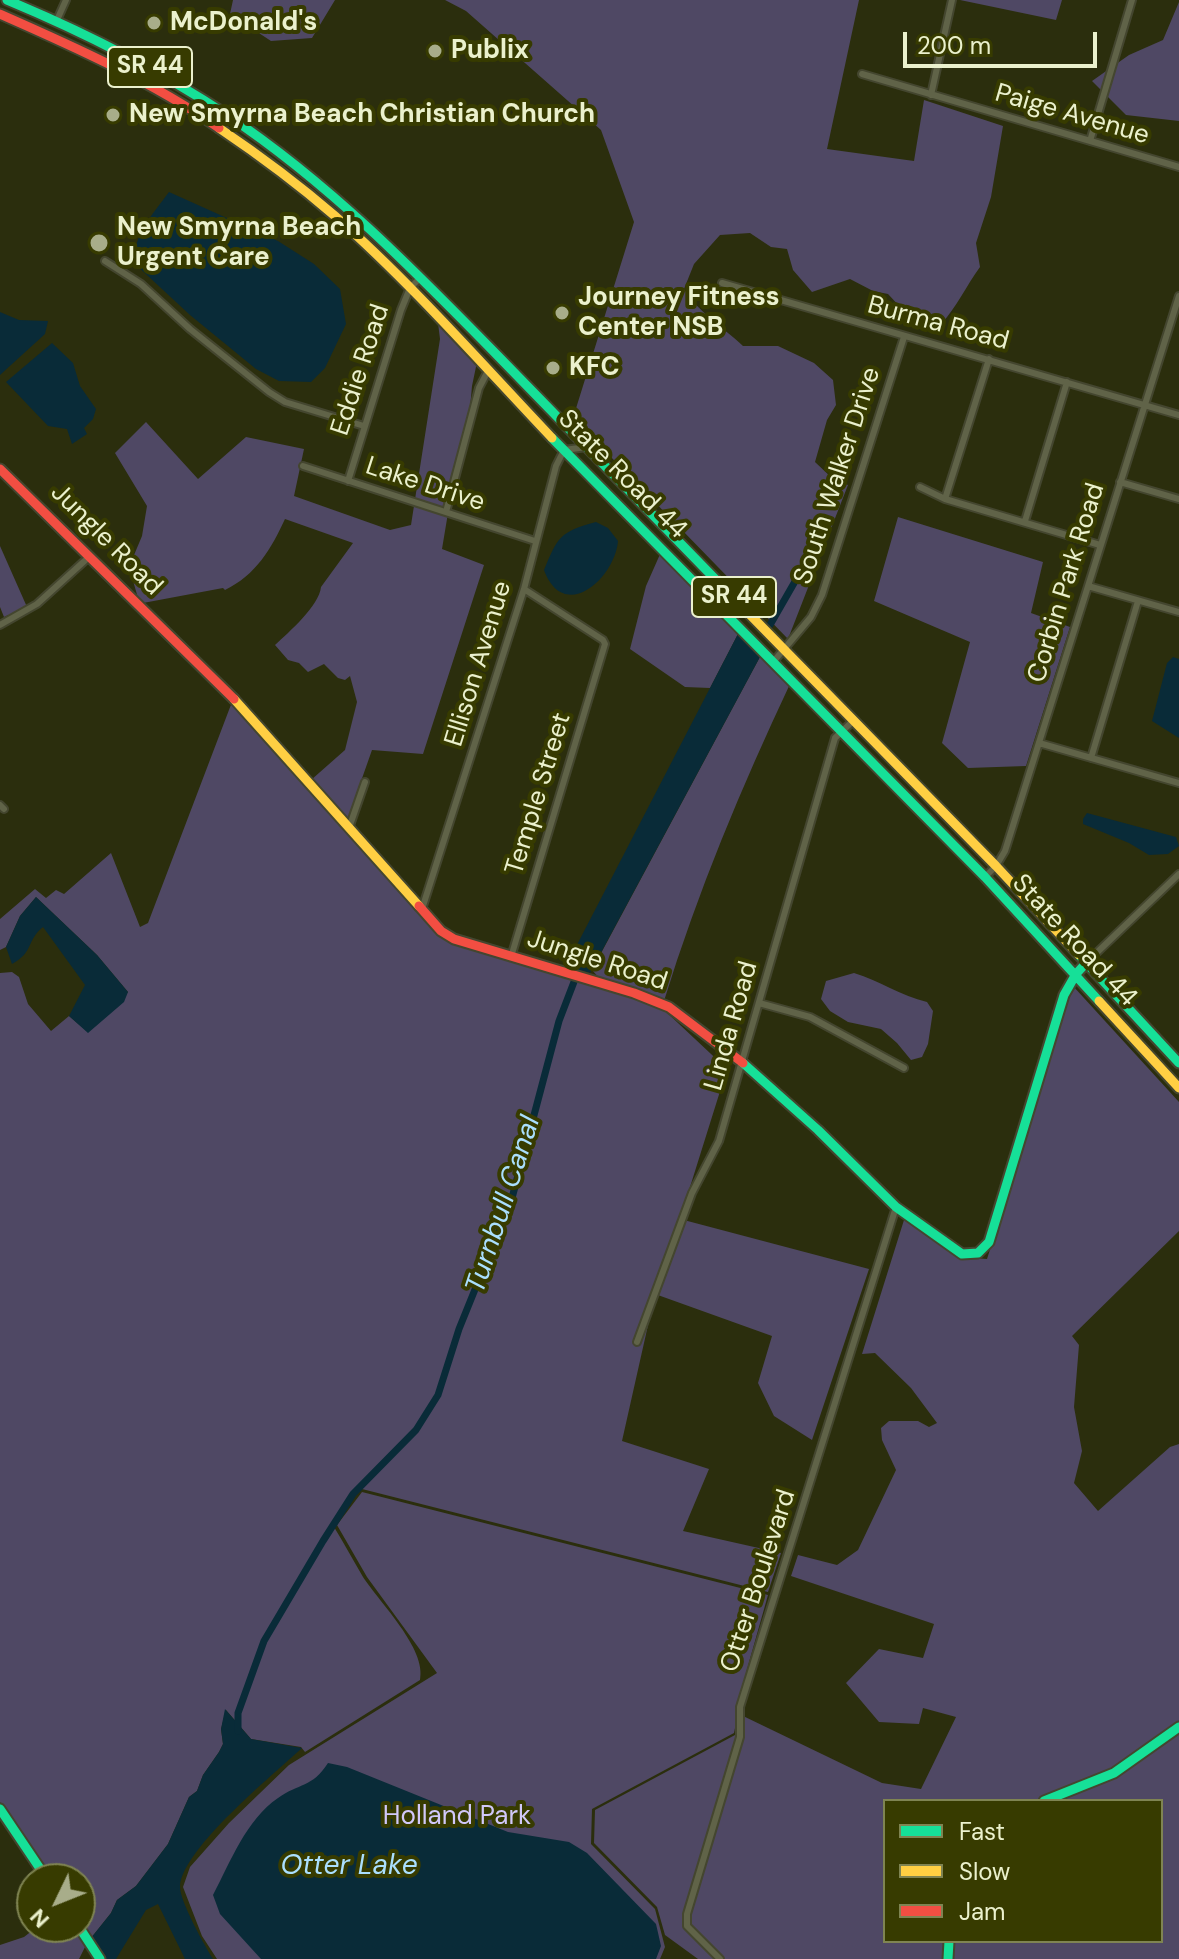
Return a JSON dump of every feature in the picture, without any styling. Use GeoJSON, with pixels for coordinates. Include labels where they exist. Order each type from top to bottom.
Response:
{"type":"FeatureCollection","features":[{"type":"Feature","properties":{"kind":"main road","name":"State Road 44"},"geometry":{"type":"LineString","coordinates":[[7,0],[57,20],[155,70],[239,122],[354,212],[996,866],[1179,1063]]}},
{"type":"Feature","properties":{"kind":"main road","name":"State Road 44"},"geometry":{"type":"LineString","coordinates":[[0,14],[62,40],[152,87],[273,165],[335,216],[410,288],[564,450],[985,877],[1179,1088]]}},
{"type":"Feature","properties":{"kind":"main road"},"geometry":{"type":"LineString","coordinates":[[62,40],[84,45],[146,76],[155,70]]}},
{"type":"Feature","properties":{"kind":"main road"},"geometry":{"type":"LineString","coordinates":[[152,87],[162,81],[218,115],[239,122]]}},
{"type":"Feature","properties":{"kind":"main road","name":"Jungle Road"},"geometry":{"type":"LineString","coordinates":[[0,469],[243,708],[441,931],[454,939],[634,993],[669,1007],[741,1062],[818,1130],[896,1207],[962,1254],[977,1254],[985,1248],[1064,995],[1087,962]]}},
{"type":"Feature","properties":{"kind":"main road"},"geometry":{"type":"LineString","coordinates":[[636,520],[647,508]]}},
{"type":"Feature","properties":{"kind":"main road"},"geometry":{"type":"LineString","coordinates":[[1049,1799],[1114,1773],[1179,1727]]}},
{"type":"Feature","properties":{"kind":"main road"},"geometry":{"type":"LineString","coordinates":[[0,1809],[36,1863]]}},
{"type":"Feature","properties":{"kind":"street"},"geometry":{"type":"LineString","coordinates":[[57,20],[66,0]]}},
{"type":"Feature","properties":{"kind":"street"},"geometry":{"type":"LineString","coordinates":[[931,95],[952,0]]}},
{"type":"Feature","properties":{"kind":"street"},"geometry":{"type":"LineString","coordinates":[[1090,141],[1132,0]]}},
{"type":"Feature","properties":{"kind":"street","name":"Paige Avenue"},"geometry":{"type":"LineString","coordinates":[[862,74],[1179,167]]}},
{"type":"Feature","properties":{"kind":"street"},"geometry":{"type":"LineString","coordinates":[[273,165],[282,153]]}},
{"type":"Feature","properties":{"kind":"street"},"geometry":{"type":"LineString","coordinates":[[105,261],[141,284],[190,329],[269,392],[285,402],[364,426]]}},
{"type":"Feature","properties":{"kind":"street","name":"Eddie Road"},"geometry":{"type":"LineString","coordinates":[[348,481],[410,288],[421,277]]}},
{"type":"Feature","properties":{"kind":"street","name":"Burma Road"},"geometry":{"type":"LineString","coordinates":[[722,283],[1179,415]]}},
{"type":"Feature","properties":{"kind":"street","name":"Corbin Park Road"},"geometry":{"type":"LineString","coordinates":[[985,877],[1005,851],[1179,296]]}},
{"type":"Feature","properties":{"kind":"street","name":"South Walker Drive"},"geometry":{"type":"LineString","coordinates":[[774,661],[811,617],[822,595],[904,337]]}},
{"type":"Feature","properties":{"kind":"street"},"geometry":{"type":"LineString","coordinates":[[945,499],[989,359]]}},
{"type":"Feature","properties":{"kind":"street"},"geometry":{"type":"LineString","coordinates":[[446,512],[479,388],[489,369]]}},
{"type":"Feature","properties":{"kind":"street"},"geometry":{"type":"LineString","coordinates":[[1025,521],[1067,382]]}},
{"type":"Feature","properties":{"kind":"street"},"geometry":{"type":"LineString","coordinates":[[564,450],[587,447]]}},
{"type":"Feature","properties":{"kind":"street","name":"Ellison Avenue"},"geometry":{"type":"LineString","coordinates":[[421,912],[524,589],[556,466],[564,450]]}},
{"type":"Feature","properties":{"kind":"street","name":"Lake Drive"},"geometry":{"type":"LineString","coordinates":[[303,466],[535,541]]}},
{"type":"Feature","properties":{"kind":"street"},"geometry":{"type":"LineString","coordinates":[[1120,482],[1179,499]]}},
{"type":"Feature","properties":{"kind":"street"},"geometry":{"type":"LineString","coordinates":[[920,487],[945,499],[1100,545]]}},
{"type":"Feature","properties":{"kind":"street"},"geometry":{"type":"LineString","coordinates":[[0,625],[37,604],[90,556]]}},
{"type":"Feature","properties":{"kind":"street"},"geometry":{"type":"LineString","coordinates":[[1088,586],[1179,612]]}},
{"type":"Feature","properties":{"kind":"street","name":"Temple Street"},"geometry":{"type":"LineString","coordinates":[[511,957],[604,642],[524,589]]}},
{"type":"Feature","properties":{"kind":"street"},"geometry":{"type":"LineString","coordinates":[[1091,758],[1138,601]]}},
{"type":"Feature","properties":{"kind":"street"},"geometry":{"type":"LineString","coordinates":[[841,729],[854,720]]}},
{"type":"Feature","properties":{"kind":"street","name":"Linda Road"},"geometry":{"type":"LineString","coordinates":[[637,1342],[692,1193],[719,1141],[831,748],[841,729]]}},
{"type":"Feature","properties":{"kind":"street"},"geometry":{"type":"LineString","coordinates":[[1039,743],[1179,783]]}},
{"type":"Feature","properties":{"kind":"street"},"geometry":{"type":"LineString","coordinates":[[349,828],[365,782]]}},
{"type":"Feature","properties":{"kind":"street"},"geometry":{"type":"LineString","coordinates":[[1087,962],[1179,874]]}},
{"type":"Feature","properties":{"kind":"street"},"geometry":{"type":"LineString","coordinates":[[759,1003],[810,1017],[904,1068]]}},
{"type":"Feature","properties":{"kind":"street","name":"Otter Boulevard"},"geometry":{"type":"LineString","coordinates":[[720,1959],[687,1926],[687,1914],[740,1737],[740,1707],[896,1207]]}},
{"type":"Feature","properties":{"kind":"green space"},"geometry":{"type":"Polygon","coordinates":[[[233,0],[335,0],[312,38],[271,41],[230,14],[233,0]]]}},
{"type":"Feature","properties":{"kind":"green space"},"geometry":{"type":"Polygon","coordinates":[[[445,0],[859,0],[827,149],[914,161],[924,100],[1003,126],[991,197],[976,243],[980,267],[941,324],[928,324],[902,309],[888,294],[873,291],[850,279],[812,292],[793,270],[787,249],[771,247],[750,233],[720,235],[694,264],[684,289],[704,313],[743,346],[778,346],[814,363],[833,380],[836,405],[827,420],[815,462],[833,479],[848,485],[788,639],[573,418],[634,222],[601,130],[466,11],[445,0]]]}},
{"type":"Feature","properties":{"kind":"green space"},"geometry":{"type":"Polygon","coordinates":[[[960,0],[1062,0],[1056,20],[960,0]]]}},
{"type":"Feature","properties":{"kind":"green space"},"geometry":{"type":"Polygon","coordinates":[[[1179,2],[1179,121],[1126,115],[1092,81],[1129,55],[1163,40],[1179,2]]]}},
{"type":"Feature","properties":{"kind":"green space"},"geometry":{"type":"Polygon","coordinates":[[[438,323],[477,362],[466,453],[451,495],[442,549],[484,565],[423,754],[372,750],[347,821],[311,780],[345,750],[357,702],[350,676],[345,680],[338,678],[324,664],[308,672],[299,663],[288,660],[275,645],[309,610],[321,587],[353,543],[285,519],[261,560],[236,584],[225,590],[143,603],[138,598],[129,567],[142,536],[147,506],[115,453],[146,422],[198,479],[246,437],[304,449],[294,496],[390,530],[411,525],[440,339],[438,323]]]}},
{"type":"Feature","properties":{"kind":"green space"},"geometry":{"type":"Polygon","coordinates":[[[898,517],[1043,562],[1031,613],[1070,627],[1026,766],[968,768],[942,743],[970,642],[874,601],[898,517]]]}},
{"type":"Feature","properties":{"kind":"green space"},"geometry":{"type":"Polygon","coordinates":[[[0,546],[27,607],[4,617],[0,607],[0,546]]]}},
{"type":"Feature","properties":{"kind":"green space"},"geometry":{"type":"Polygon","coordinates":[[[661,552],[739,632],[710,688],[685,687],[630,649],[646,586],[661,552]]]}},
{"type":"Feature","properties":{"kind":"green space"},"geometry":{"type":"Polygon","coordinates":[[[761,655],[790,684],[721,840],[664,1001],[600,979],[592,970],[761,655]]]}},
{"type":"Feature","properties":{"kind":"green space"},"geometry":{"type":"Polygon","coordinates":[[[232,702],[438,934],[452,943],[633,996],[662,1008],[727,1069],[680,1219],[869,1269],[812,1440],[774,1416],[758,1383],[772,1336],[655,1294],[622,1441],[709,1469],[683,1531],[781,1553],[768,1592],[362,1489],[348,1503],[334,1527],[363,1577],[410,1641],[420,1668],[420,1680],[305,1752],[301,1747],[251,1739],[226,1710],[221,1729],[223,1744],[203,1775],[197,1791],[189,1797],[168,1844],[136,1886],[117,1900],[96,1932],[96,1863],[40,1863],[0,1802],[0,973],[12,972],[19,977],[28,1004],[51,1031],[69,1016],[88,1032],[128,992],[97,955],[36,897],[20,916],[6,947],[0,950],[0,919],[35,889],[46,898],[56,890],[64,894],[111,853],[140,927],[148,923],[232,702]]]}},
{"type":"Feature","properties":{"kind":"green space"},"geometry":{"type":"Polygon","coordinates":[[[854,973],[927,1002],[933,1011],[928,1044],[922,1057],[911,1060],[881,1029],[848,1022],[830,1011],[821,999],[826,981],[854,973]]]}},
{"type":"Feature","properties":{"kind":"green space"},"geometry":{"type":"Polygon","coordinates":[[[1073,986],[1179,1102],[1179,1231],[1072,1336],[1079,1345],[1074,1407],[1082,1451],[1074,1483],[1098,1511],[1170,1447],[1179,1444],[1179,1723],[1113,1770],[1042,1799],[883,1799],[883,1943],[945,1943],[945,1959],[698,1959],[665,1935],[657,1907],[594,1843],[595,1810],[735,1735],[741,1715],[882,1783],[921,1789],[956,1717],[923,1708],[919,1724],[879,1722],[846,1683],[879,1649],[923,1658],[934,1624],[791,1576],[798,1555],[837,1565],[858,1550],[896,1470],[882,1440],[881,1428],[889,1421],[918,1421],[929,1427],[937,1423],[911,1388],[875,1353],[862,1354],[904,1220],[907,1219],[960,1257],[987,1259],[1073,986]]]}},
{"type":"Feature","properties":{"kind":"green space","name":"Holland Park"},"geometry":{"type":"Polygon","coordinates":[[[362,1492],[768,1595],[746,1673],[734,1733],[592,1809],[591,1844],[655,1909],[665,1947],[660,1959],[217,1959],[202,1936],[183,1887],[190,1867],[229,1823],[289,1765],[437,1673],[367,1577],[337,1525],[362,1492]]]}},
{"type":"Feature","properties":{"kind":"green space"},"geometry":{"type":"Polygon","coordinates":[[[1179,1731],[1179,1959],[952,1959],[952,1943],[1163,1943],[1163,1799],[1057,1799],[1116,1776],[1179,1731]]]}},
{"type":"Feature","properties":{"kind":"green space"},"geometry":{"type":"Polygon","coordinates":[[[16,1940],[16,1943],[86,1945],[79,1959],[0,1959],[0,1945],[16,1940]]]}},
{"type":"Feature","properties":{"kind":"water"},"geometry":{"type":"Polygon","coordinates":[[[169,192],[278,241],[314,264],[340,289],[346,324],[325,368],[311,382],[279,381],[256,369],[190,315],[134,263],[140,234],[169,192]]]}},
{"type":"Feature","properties":{"kind":"water"},"geometry":{"type":"Polygon","coordinates":[[[0,312],[19,320],[48,321],[45,334],[0,375],[0,312]]]}},
{"type":"Feature","properties":{"kind":"water"},"geometry":{"type":"Polygon","coordinates":[[[52,343],[73,363],[80,386],[96,409],[93,419],[84,428],[87,434],[72,444],[67,429],[48,426],[6,382],[52,343]]]}},
{"type":"Feature","properties":{"kind":"water"},"geometry":{"type":"Polygon","coordinates":[[[596,522],[608,528],[618,541],[615,555],[599,581],[587,590],[575,594],[564,593],[553,586],[544,570],[561,537],[596,522]]]}},
{"type":"Feature","properties":{"kind":"water"},"geometry":{"type":"Polygon","coordinates":[[[739,632],[761,655],[590,973],[566,966],[739,632]]]}},
{"type":"Feature","properties":{"kind":"water"},"geometry":{"type":"Polygon","coordinates":[[[1173,657],[1179,659],[1179,738],[1152,721],[1167,663],[1173,657]]]}},
{"type":"Feature","properties":{"kind":"water"},"geometry":{"type":"Polygon","coordinates":[[[1087,813],[1176,837],[1179,846],[1168,854],[1149,855],[1083,824],[1087,813]]]}},
{"type":"Feature","properties":{"kind":"water"},"geometry":{"type":"Polygon","coordinates":[[[36,897],[97,955],[128,992],[124,1002],[88,1033],[69,1016],[85,985],[43,927],[24,955],[12,964],[6,947],[20,916],[36,897]]]}},
{"type":"Feature","properties":{"kind":"water"},"geometry":{"type":"Polygon","coordinates":[[[225,1709],[251,1739],[302,1748],[231,1813],[196,1852],[185,1870],[181,1893],[213,1959],[185,1959],[158,1904],[146,1910],[116,1959],[105,1959],[94,1943],[96,1932],[117,1900],[136,1886],[168,1844],[189,1797],[197,1791],[203,1775],[223,1744],[221,1729],[225,1709]]]}},
{"type":"Feature","properties":{"kind":"water","name":"Otter Lake"},"geometry":{"type":"Polygon","coordinates":[[[328,1763],[347,1767],[508,1832],[569,1842],[587,1853],[656,1924],[661,1946],[656,1959],[261,1959],[220,1914],[213,1895],[240,1842],[257,1818],[278,1798],[311,1781],[328,1763]]]}},
{"type":"Feature","properties":{"kind":"waterway"},"geometry":{"type":"LineString","coordinates":[[770,625],[805,564],[814,538]]}},
{"type":"Feature","properties":{"kind":"waterway","name":"Turnbull Canal"},"geometry":{"type":"LineString","coordinates":[[238,1731],[238,1713],[264,1641],[323,1541],[353,1494],[416,1430],[438,1395],[459,1329],[512,1198],[559,1021],[582,961]]}},
{"type":"Feature","properties":{"kind":"traffic: fast"},"geometry":{"type":"LineString","coordinates":[[7,0],[92,38],[174,82],[227,115],[301,169],[435,292],[719,583]]}},
{"type":"Feature","properties":{"kind":"traffic: fast"},"geometry":{"type":"LineString","coordinates":[[552,438],[985,877],[1099,1001]]}},
{"type":"Feature","properties":{"kind":"traffic: fast"},"geometry":{"type":"LineString","coordinates":[[1079,955],[1179,1063]]}},
{"type":"Feature","properties":{"kind":"traffic: fast"},"geometry":{"type":"LineString","coordinates":[[743,1063],[818,1130],[896,1207],[962,1254],[978,1253],[989,1242],[1064,995],[1087,962]]}},
{"type":"Feature","properties":{"kind":"traffic: fast"},"geometry":{"type":"LineString","coordinates":[[1049,1799],[1114,1773],[1179,1727]]}},
{"type":"Feature","properties":{"kind":"traffic: fast"},"geometry":{"type":"LineString","coordinates":[[0,1809],[36,1863]]}},
{"type":"Feature","properties":{"kind":"traffic: fast"},"geometry":{"type":"LineString","coordinates":[[90,1943],[100,1959]]}},
{"type":"Feature","properties":{"kind":"traffic: fast"},"geometry":{"type":"LineString","coordinates":[[948,1959],[949,1943]]}},
{"type":"Feature","properties":{"kind":"traffic: slow"},"geometry":{"type":"LineString","coordinates":[[219,128],[293,181],[364,242],[446,324],[552,438]]}},
{"type":"Feature","properties":{"kind":"traffic: slow"},"geometry":{"type":"LineString","coordinates":[[719,583],[1079,955]]}},
{"type":"Feature","properties":{"kind":"traffic: slow"},"geometry":{"type":"LineString","coordinates":[[234,699],[419,906]]}},
{"type":"Feature","properties":{"kind":"traffic: slow"},"geometry":{"type":"LineString","coordinates":[[1099,1001],[1179,1088]]}},
{"type":"Feature","properties":{"kind":"traffic: jam"},"geometry":{"type":"LineString","coordinates":[[0,14],[140,80],[219,128]]}},
{"type":"Feature","properties":{"kind":"traffic: jam"},"geometry":{"type":"LineString","coordinates":[[0,469],[234,699]]}},
{"type":"Feature","properties":{"kind":"traffic: jam"},"geometry":{"type":"LineString","coordinates":[[419,906],[441,931],[454,939],[634,993],[669,1007],[743,1063]]}},
{"type":"Feature","properties":{"kind":"place","name":"McDonald's"},"geometry":{"type":"Point","coordinates":[154,23]}},
{"type":"Feature","properties":{"kind":"place","name":"Publix"},"geometry":{"type":"Point","coordinates":[435,51]}},
{"type":"Feature","properties":{"kind":"place","name":"New Smyrna Beach Christian Church"},"geometry":{"type":"Point","coordinates":[113,115]}},
{"type":"Feature","properties":{"kind":"place","name":"New Smyrna Beach Urgent Care"},"geometry":{"type":"Point","coordinates":[99,243]}},
{"type":"Feature","properties":{"kind":"place","name":"Journey Fitness Center NSB"},"geometry":{"type":"Point","coordinates":[562,313]}},
{"type":"Feature","properties":{"kind":"place","name":"KFC"},"geometry":{"type":"Point","coordinates":[553,368]}}]}
